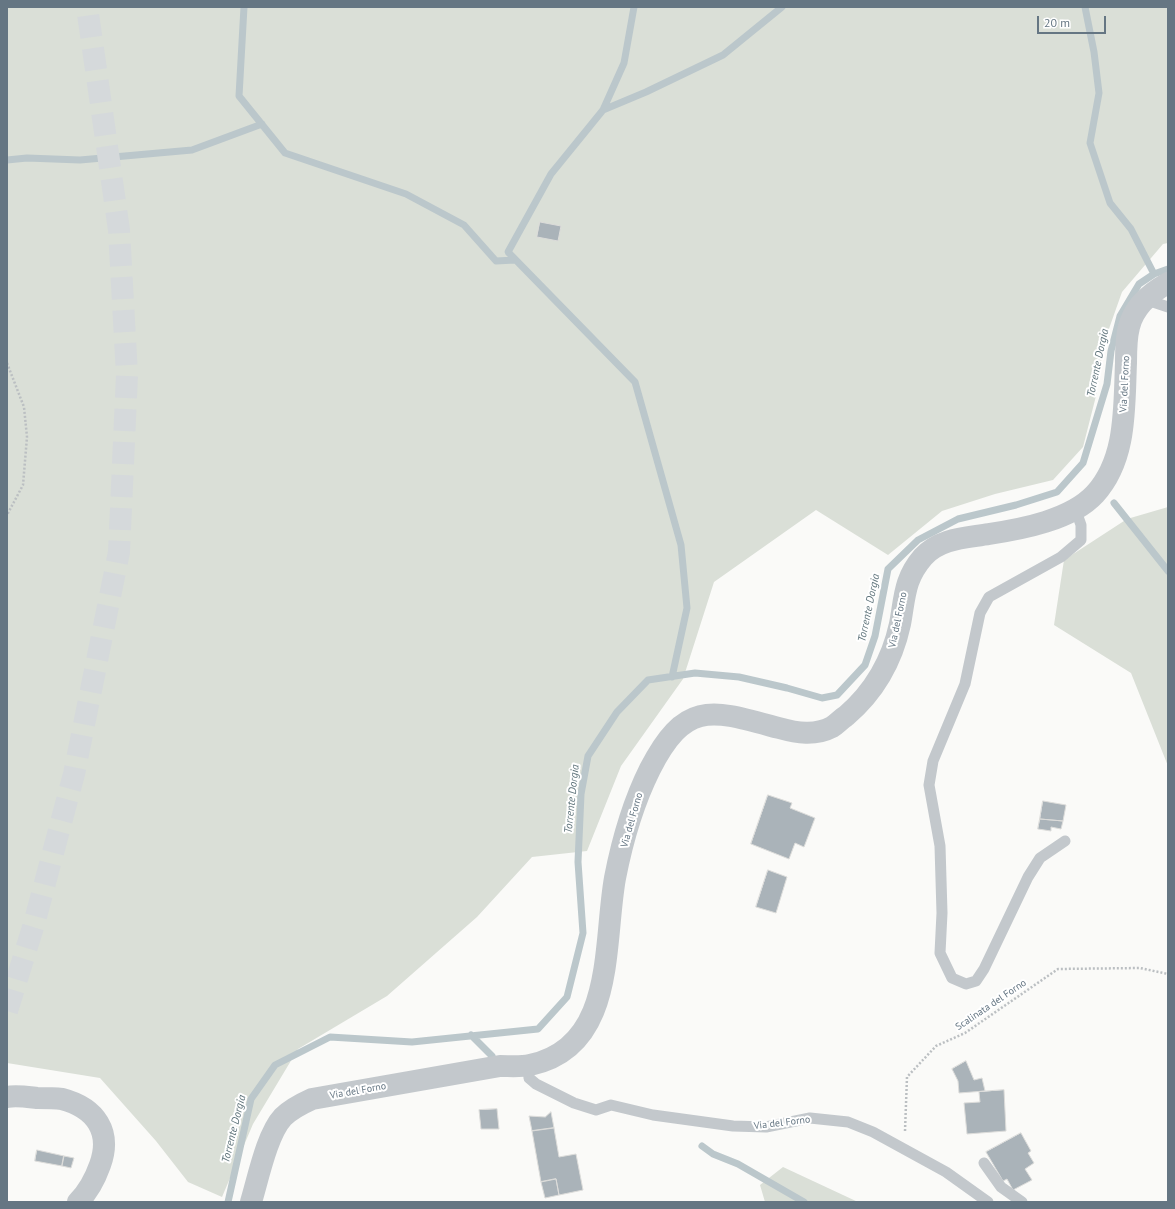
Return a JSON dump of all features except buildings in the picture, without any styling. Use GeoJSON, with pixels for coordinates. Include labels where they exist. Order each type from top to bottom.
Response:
{"type":"FeatureCollection","features":[{"type":"Feature","properties":{"kind":"street","name":"Via del Forno"},"geometry":{"type":"LineString","coordinates":[[252,1202],[274,1130],[283,1117],[295,1107],[312,1099],[500,1066],[528,1066],[554,1058],[570,1048],[584,1033],[592,1016],[601,988],[616,877],[637,796],[667,740],[689,719],[708,714],[730,716],[791,732],[811,734],[832,727],[862,702],[884,669],[895,643],[906,584],[912,572],[925,555],[945,542],[1018,530],[1055,518],[1075,508],[1093,496],[1110,475],[1123,433],[1129,325],[1135,311],[1144,299],[1168,283]]}},
{"type":"Feature","properties":{"kind":"street"},"geometry":{"type":"LineString","coordinates":[[7,1097],[62,1099],[82,1108],[98,1121],[104,1135],[104,1154],[96,1175],[84,1196],[78,1202]]}},
{"type":"Feature","properties":{"kind":"lane"},"geometry":{"type":"LineString","coordinates":[[1144,299],[1168,307]]}},
{"type":"Feature","properties":{"kind":"lane"},"geometry":{"type":"LineString","coordinates":[[1065,841],[1040,858],[1028,877],[984,969],[976,981],[966,984],[952,978],[940,953],[942,913],[940,846],[929,786],[933,760],[965,684],[980,613],[989,597],[1061,557],[1081,540],[1081,525],[1075,508]]}},
{"type":"Feature","properties":{"kind":"lane","name":"Via del Forno"},"geometry":{"type":"LineString","coordinates":[[528,1066],[529,1078],[536,1084],[574,1103],[596,1110],[611,1105],[653,1115],[733,1126],[766,1127],[810,1118],[848,1122],[873,1132],[946,1172],[988,1202]]}},
{"type":"Feature","properties":{"kind":"lane"},"geometry":{"type":"LineString","coordinates":[[984,1163],[1001,1187],[1022,1202]]}},
{"type":"Feature","properties":{"kind":"path"},"geometry":{"type":"LineString","coordinates":[[7,363],[24,407],[27,437],[23,485],[7,516]]}},
{"type":"Feature","properties":{"kind":"path","name":"Scalinata del Forno"},"geometry":{"type":"LineString","coordinates":[[909,1152],[905,1133],[908,1077],[936,1046],[965,1033],[1058,969],[1140,968],[1168,974]]}},
{"type":"Feature","properties":{"kind":"shaded area"},"geometry":{"type":"Polygon","coordinates":[[[7,7],[1168,7],[1168,243],[1163,244],[1122,292],[1105,340],[1096,396],[1083,447],[1053,480],[995,494],[942,511],[888,555],[816,510],[714,582],[683,679],[621,766],[587,851],[532,857],[477,917],[387,996],[298,1049],[253,1124],[222,1197],[188,1182],[156,1141],[100,1078],[7,1063],[7,7]]]}},
{"type":"Feature","properties":{"kind":"shaded area"},"geometry":{"type":"Polygon","coordinates":[[[1168,507],[1168,766],[1131,673],[1054,625],[1064,560],[1127,519],[1168,507]]]}},
{"type":"Feature","properties":{"kind":"shaded area"},"geometry":{"type":"Polygon","coordinates":[[[783,1167],[858,1202],[765,1202],[760,1185],[783,1167]]]}},
{"type":"Feature","properties":{"kind":"waterway"},"geometry":{"type":"LineString","coordinates":[[244,7],[239,96],[285,153],[406,194],[464,225],[496,261],[515,260]]}},
{"type":"Feature","properties":{"kind":"waterway"},"geometry":{"type":"LineString","coordinates":[[634,7],[624,63],[603,110],[551,174],[508,252],[635,382],[681,545],[687,608],[672,677]]}},
{"type":"Feature","properties":{"kind":"waterway"},"geometry":{"type":"LineString","coordinates":[[603,110],[646,92],[723,55],[782,7]]}},
{"type":"Feature","properties":{"kind":"waterway"},"geometry":{"type":"LineString","coordinates":[[1085,7],[1094,52],[1099,93],[1090,143],[1110,203],[1131,229],[1154,274]]}},
{"type":"Feature","properties":{"kind":"waterway"},"geometry":{"type":"LineString","coordinates":[[7,160],[27,158],[80,160],[192,150],[262,124]]}},
{"type":"Feature","properties":{"kind":"waterway","name":"Torrente Dorgia"},"geometry":{"type":"LineString","coordinates":[[228,1202],[251,1099],[275,1065],[330,1037],[412,1042],[538,1029],[567,997],[583,933],[578,862],[581,794],[588,756],[617,712],[648,680],[695,673],[739,677],[822,698],[837,695],[865,665],[875,636],[888,569],[918,540],[958,519],[1016,505],[1057,492],[1083,463],[1107,384],[1111,351],[1120,316],[1139,284],[1154,274],[1168,269]]}},
{"type":"Feature","properties":{"kind":"waterway"},"geometry":{"type":"LineString","coordinates":[[1114,503],[1168,571]]}},
{"type":"Feature","properties":{"kind":"waterway"},"geometry":{"type":"LineString","coordinates":[[471,1035],[492,1056]]}},
{"type":"Feature","properties":{"kind":"waterway"},"geometry":{"type":"LineString","coordinates":[[702,1146],[713,1154],[738,1164],[804,1202]]}},
{"type":"Feature","properties":{"kind":"tunnel"},"geometry":{"type":"LineString","coordinates":[[7,1011],[34,924],[74,774],[119,552],[127,375],[119,230],[87,7]]}}]}
